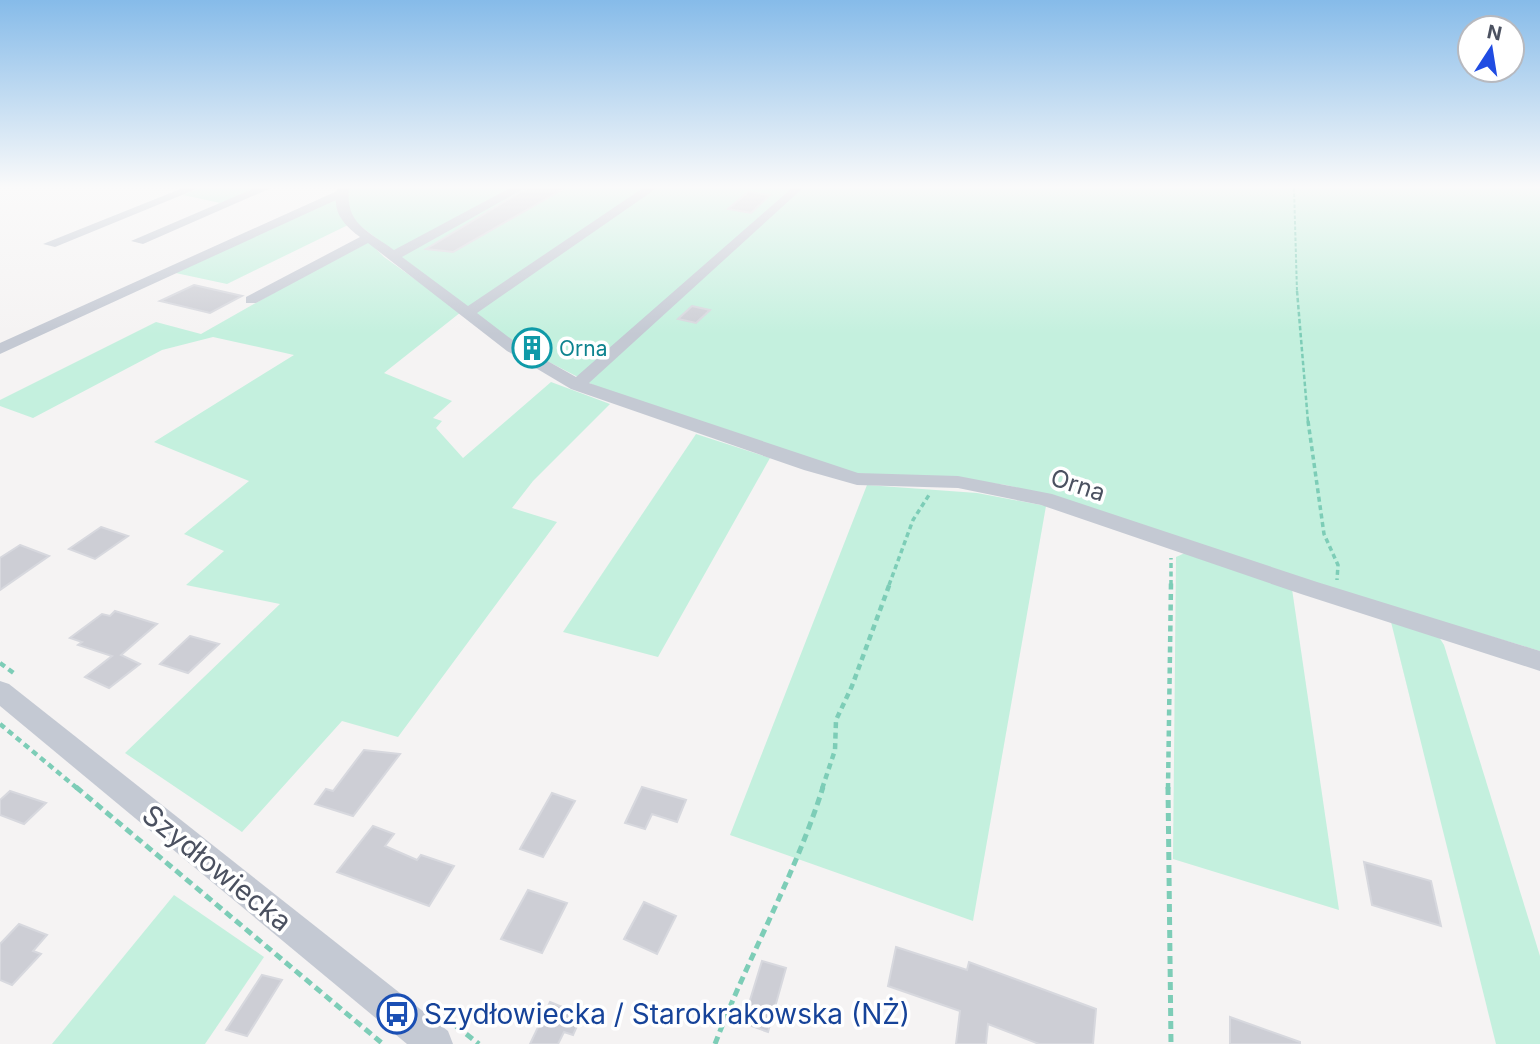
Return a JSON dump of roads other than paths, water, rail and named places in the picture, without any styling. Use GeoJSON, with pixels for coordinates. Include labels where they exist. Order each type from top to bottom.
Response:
{"type":"FeatureCollection","features":[{"type":"Feature","properties":{"kind":"street"},"geometry":{"type":"LineString","coordinates":[[50,244],[69,237]]}},
{"type":"Feature","properties":{"kind":"street"},"geometry":{"type":"LineString","coordinates":[[138,241],[148,237]]}},
{"type":"Feature","properties":{"kind":"street"},"geometry":{"type":"LineString","coordinates":[[0,349],[241,237]]}},
{"type":"Feature","properties":{"kind":"street"},"geometry":{"type":"LineString","coordinates":[[251,300],[368,237]]}},
{"type":"Feature","properties":{"kind":"street","name":"Orna"},"geometry":{"type":"LineString","coordinates":[[368,237],[513,348],[578,385],[811,466],[858,478],[958,482],[1034,497],[1540,661]]}},
{"type":"Feature","properties":{"kind":"street"},"geometry":{"type":"LineString","coordinates":[[393,256],[429,237]]}},
{"type":"Feature","properties":{"kind":"street"},"geometry":{"type":"LineString","coordinates":[[469,312],[579,237]]}},
{"type":"Feature","properties":{"kind":"street"},"geometry":{"type":"LineString","coordinates":[[578,385],[744,237]]}},
{"type":"Feature","properties":{"kind":"street","name":"Szydłowiecka"},"geometry":{"type":"LineString","coordinates":[[4,708],[435,1044]]}},
{"type":"Feature","properties":{"kind":"place","name":"Orna"},"geometry":{"type":"Point","coordinates":[532,348]}},
{"type":"Feature","properties":{"kind":"place","name":"Szydłowiecka / Starokrakowska (NŻ)"},"geometry":{"type":"Point","coordinates":[397,1014]}}]}
